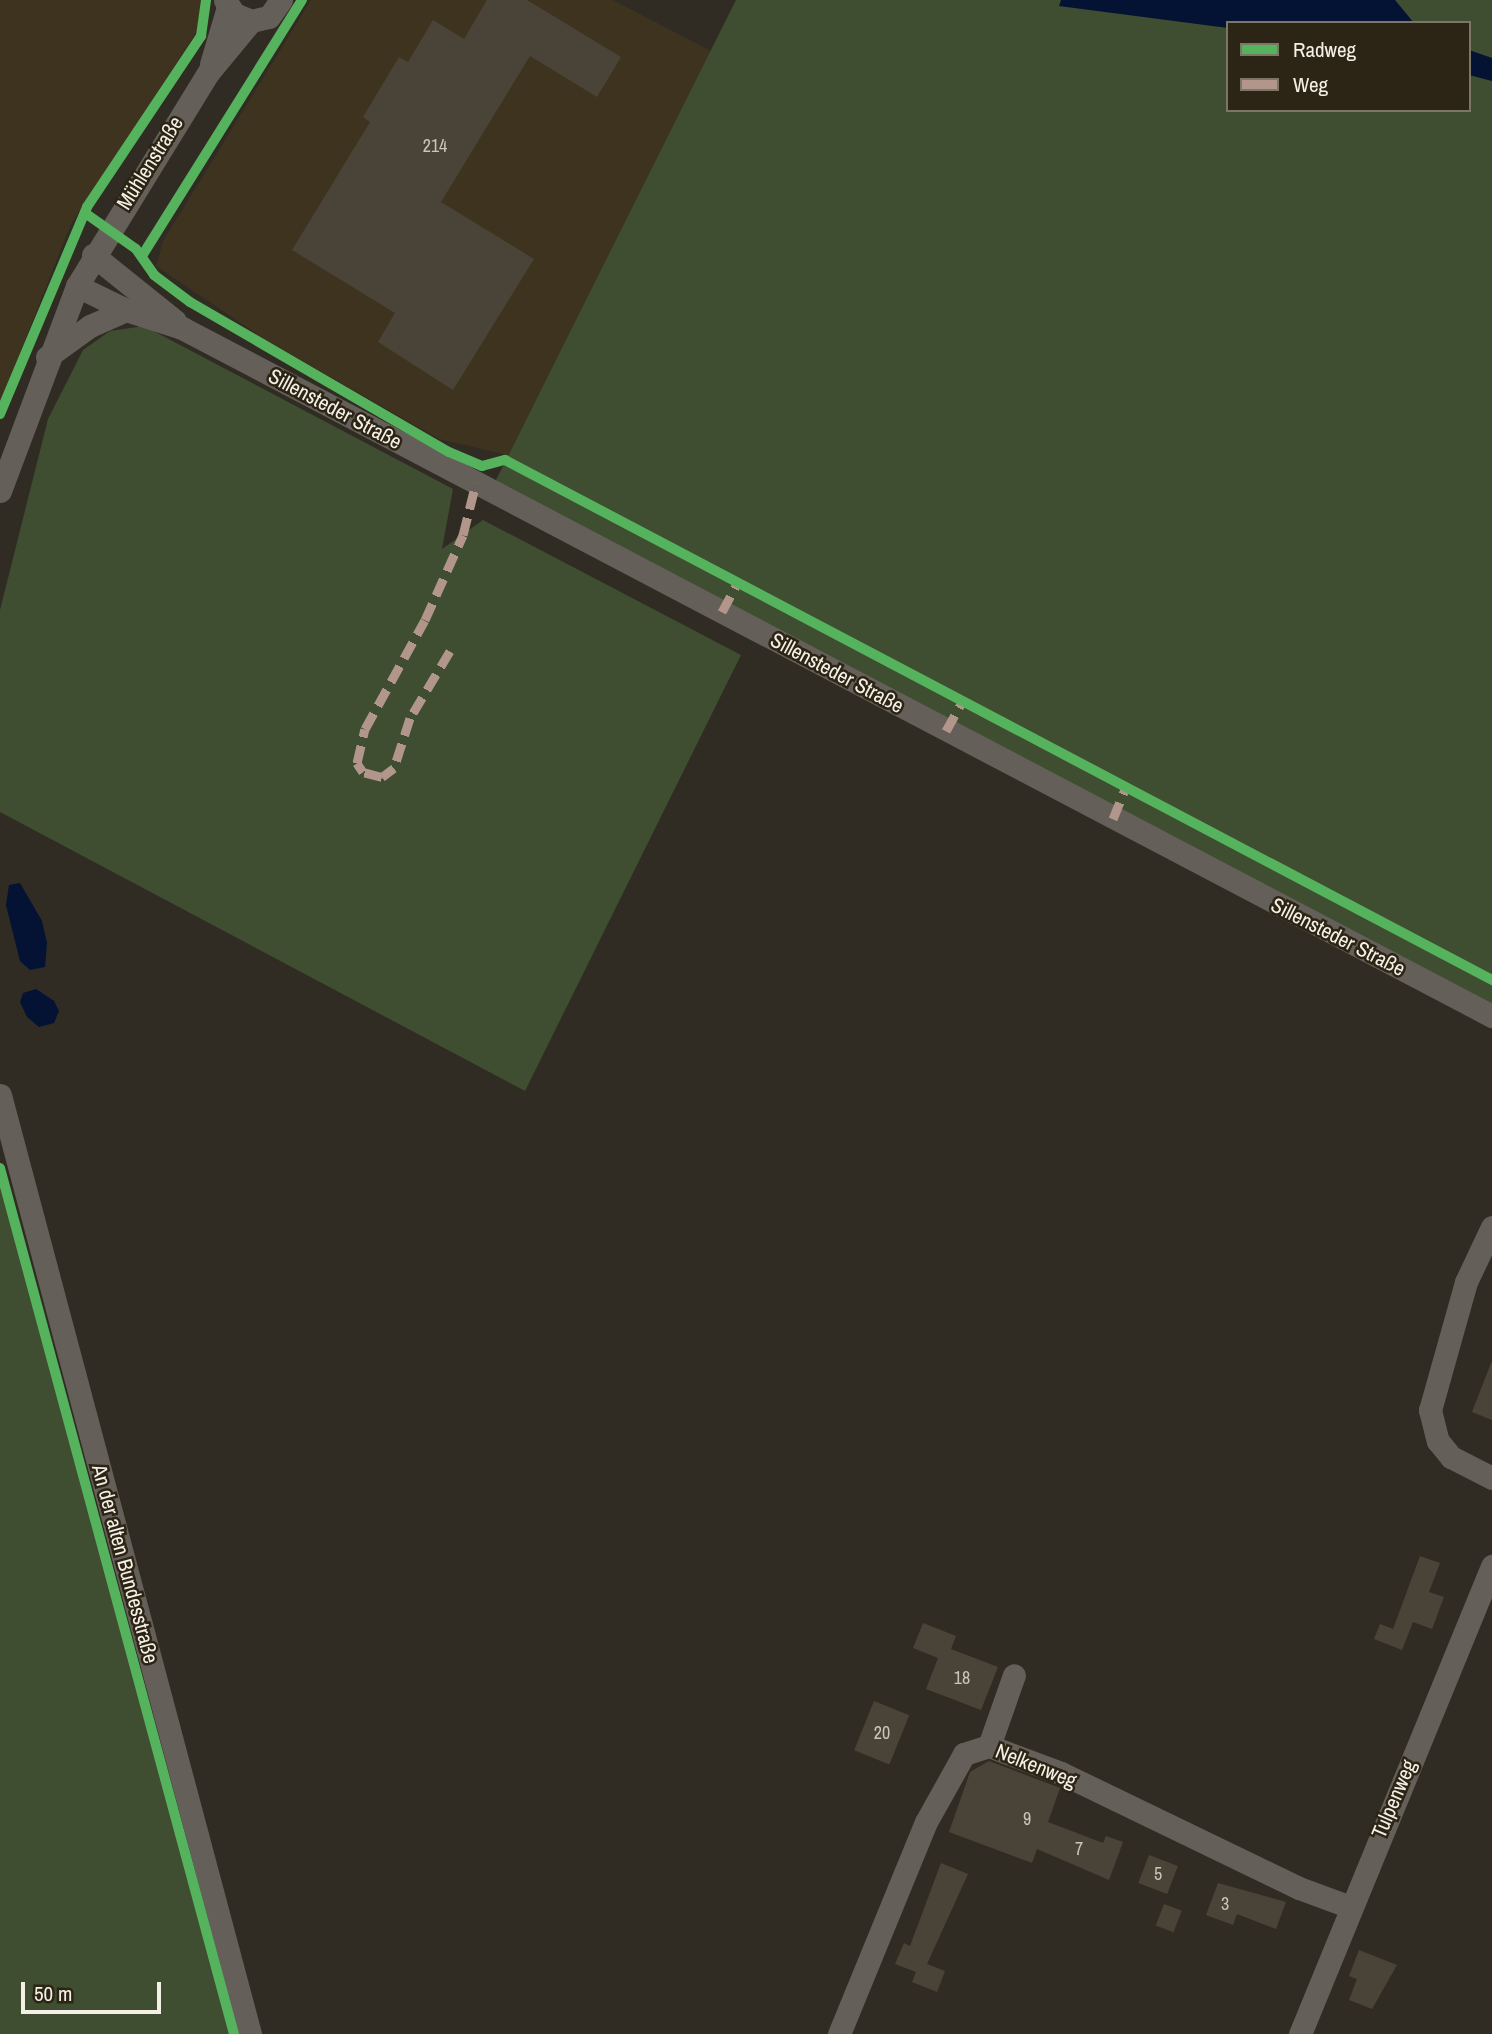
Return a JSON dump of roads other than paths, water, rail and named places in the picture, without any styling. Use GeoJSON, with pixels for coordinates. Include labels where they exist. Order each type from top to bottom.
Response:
{"type":"FeatureCollection","features":[{"type":"Feature","properties":{"kind":"street","name":"Mühlenstraße"},"geometry":{"type":"LineString","coordinates":[[93,255],[208,73],[251,21],[269,17],[281,0]]}},
{"type":"Feature","properties":{"kind":"street","name":"Mühlenstraße"},"geometry":{"type":"LineString","coordinates":[[208,73],[227,3]]}},
{"type":"Feature","properties":{"kind":"street"},"geometry":{"type":"LineString","coordinates":[[227,3],[251,21]]}},
{"type":"Feature","properties":{"kind":"street"},"geometry":{"type":"LineString","coordinates":[[0,491],[47,357],[93,255]]}},
{"type":"Feature","properties":{"kind":"street","name":"Sillensteder Straße"},"geometry":{"type":"LineString","coordinates":[[93,255],[182,328]]}},
{"type":"Feature","properties":{"kind":"street","name":"Sillensteder Straße"},"geometry":{"type":"LineString","coordinates":[[77,286],[126,310],[182,328],[1492,1016]]}},
{"type":"Feature","properties":{"kind":"street"},"geometry":{"type":"LineString","coordinates":[[47,357],[90,326],[126,310]]}},
{"type":"Feature","properties":{"kind":"street","name":"An der alten Bundesstraße"},"geometry":{"type":"LineString","coordinates":[[0,1095],[250,2034]]}},
{"type":"Feature","properties":{"kind":"street"},"geometry":{"type":"LineString","coordinates":[[1492,1227],[1466,1282],[1430,1410],[1438,1441],[1451,1457],[1492,1478]]}},
{"type":"Feature","properties":{"kind":"street","name":"Tulpenweg"},"geometry":{"type":"LineString","coordinates":[[1300,2034],[1349,1906],[1492,1566]]}},
{"type":"Feature","properties":{"kind":"street"},"geometry":{"type":"LineString","coordinates":[[989,1746],[1014,1675]]}},
{"type":"Feature","properties":{"kind":"street","name":"Nelkenweg"},"geometry":{"type":"LineString","coordinates":[[839,2034],[926,1822],[964,1755],[989,1746],[1061,1773],[1299,1888],[1349,1906]]}},
{"type":"Feature","properties":{"kind":"water"},"geometry":{"type":"Polygon","coordinates":[[[1061,0],[1395,0],[1412,21],[1226,21],[1226,28],[1059,6],[1061,0]]]}},
{"type":"Feature","properties":{"kind":"water"},"geometry":{"type":"Polygon","coordinates":[[[1471,51],[1492,58],[1492,81],[1471,76],[1471,51]]]}},
{"type":"Feature","properties":{"kind":"water"},"geometry":{"type":"Polygon","coordinates":[[[20,883],[42,921],[47,943],[45,967],[30,970],[20,961],[6,905],[9,885],[20,883]]]}},
{"type":"Feature","properties":{"kind":"water"},"geometry":{"type":"Polygon","coordinates":[[[36,989],[54,1001],[59,1011],[54,1023],[39,1027],[27,1017],[20,1002],[23,993],[36,989]]]}}]}
